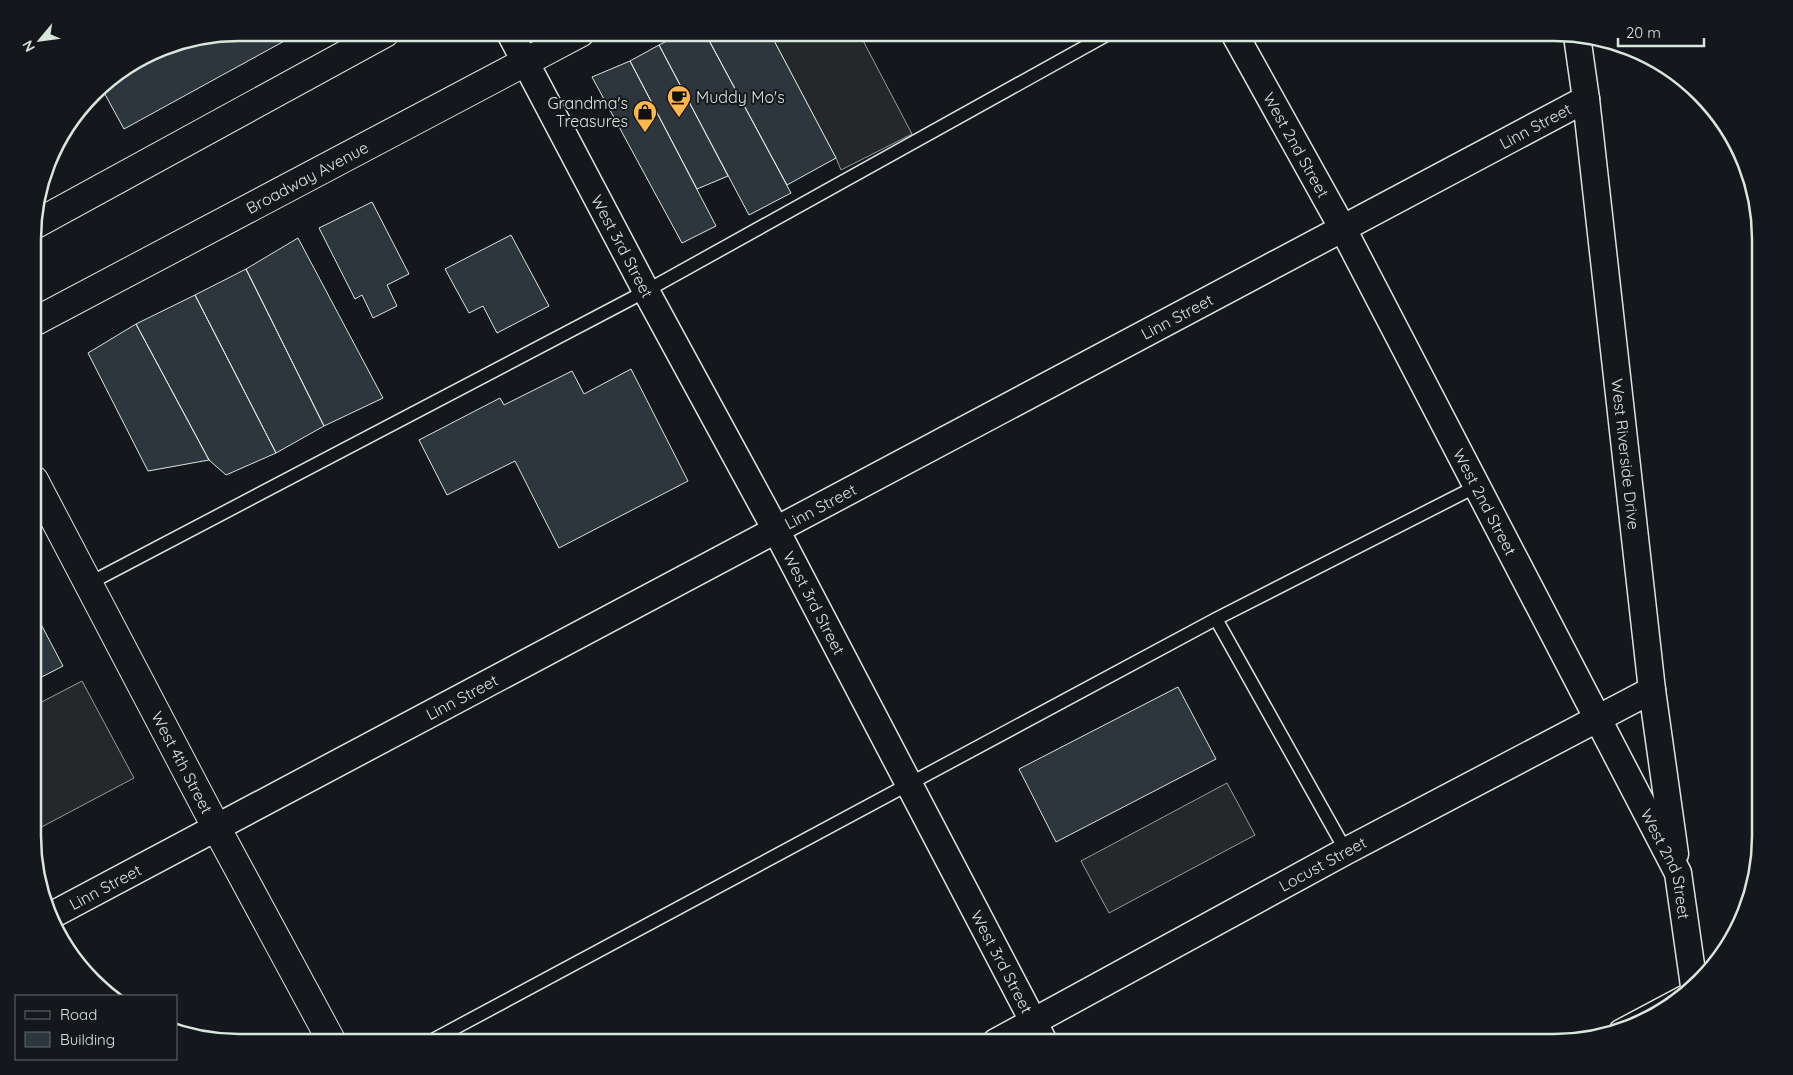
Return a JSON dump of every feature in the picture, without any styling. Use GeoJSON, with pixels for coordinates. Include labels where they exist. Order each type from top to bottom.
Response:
{"type":"FeatureCollection","features":[{"type":"Feature","properties":{"kind":"main road"},"geometry":{"type":"LineString","coordinates":[[43,220],[369,41]]}},
{"type":"Feature","properties":{"kind":"main road","name":"Broadway Avenue"},"geometry":{"type":"LineString","coordinates":[[41,318],[563,41]]}},
{"type":"Feature","properties":{"kind":"main road","name":"West 4th Street"},"geometry":{"type":"LineString","coordinates":[[41,493],[216,827],[328,1034]]}},
{"type":"Feature","properties":{"kind":"street","name":"West 3rd Street"},"geometry":{"type":"LineString","coordinates":[[515,41],[646,291],[776,530],[1039,1032]]}},
{"type":"Feature","properties":{"kind":"street","name":"West 2nd Street"},"geometry":{"type":"LineString","coordinates":[[1239,41],[1343,229],[1678,873],[1693,977]]}},
{"type":"Feature","properties":{"kind":"street","name":"West Riverside Drive"},"geometry":{"type":"LineString","coordinates":[[1578,43],[1586,99],[1652,690],[1678,873]]}},
{"type":"Feature","properties":{"kind":"street","name":"Linn Street"},"geometry":{"type":"LineString","coordinates":[[57,913],[1586,99]]}},
{"type":"Feature","properties":{"kind":"street","name":"Locust Street"},"geometry":{"type":"LineString","coordinates":[[1039,1032],[1346,851],[1652,690]]}},
{"type":"Feature","properties":{"kind":"lane"},"geometry":{"type":"LineString","coordinates":[[88,584],[646,291],[1094,41]]}},
{"type":"Feature","properties":{"kind":"lane"},"geometry":{"type":"LineString","coordinates":[[443,1034],[1216,619],[1477,486]]}},
{"type":"Feature","properties":{"kind":"lane"},"geometry":{"type":"LineString","coordinates":[[1216,619],[1346,851]]}},
{"type":"Feature","properties":{"kind":"shaded area"},"geometry":{"type":"Polygon","coordinates":[[[774,41],[863,41],[912,134],[841,170],[774,41]]]}},
{"type":"Feature","properties":{"kind":"shaded area"},"geometry":{"type":"Polygon","coordinates":[[[82,681],[134,778],[41,827],[41,702],[82,681]]]}},
{"type":"Feature","properties":{"kind":"shaded area"},"geometry":{"type":"Polygon","coordinates":[[[1227,783],[1255,835],[1109,913],[1081,861],[1227,783]]]}},
{"type":"Feature","properties":{"kind":"building"},"geometry":{"type":"Polygon","coordinates":[[[240,41],[284,41],[124,129],[105,94],[140,68],[164,56],[201,45],[240,41]]]}},
{"type":"Feature","properties":{"kind":"building"},"geometry":{"type":"Polygon","coordinates":[[[667,41],[709,41],[791,193],[749,215],[659,45],[667,41]]]}},
{"type":"Feature","properties":{"kind":"building"},"geometry":{"type":"Polygon","coordinates":[[[709,41],[774,41],[836,158],[787,185],[709,41]]]}},
{"type":"Feature","properties":{"kind":"building","name":"Muddy Mo's"},"geometry":{"type":"Polygon","coordinates":[[[659,45],[728,176],[697,189],[630,61],[659,45]]]}},
{"type":"Feature","properties":{"kind":"building","name":"Grandma's Treasures"},"geometry":{"type":"Polygon","coordinates":[[[630,61],[716,226],[682,243],[592,77],[630,61]]]}},
{"type":"Feature","properties":{"kind":"building"},"geometry":{"type":"Polygon","coordinates":[[[372,202],[409,274],[387,285],[397,306],[373,318],[362,295],[355,299],[319,228],[372,202]]]}},
{"type":"Feature","properties":{"kind":"building"},"geometry":{"type":"Polygon","coordinates":[[[511,235],[549,306],[497,333],[483,306],[469,313],[445,269],[511,235]]]}},
{"type":"Feature","properties":{"kind":"building"},"geometry":{"type":"Polygon","coordinates":[[[298,238],[383,398],[324,426],[246,269],[298,238]]]}},
{"type":"Feature","properties":{"kind":"building"},"geometry":{"type":"Polygon","coordinates":[[[246,269],[324,426],[276,453],[195,295],[246,269]]]}},
{"type":"Feature","properties":{"kind":"building"},"geometry":{"type":"Polygon","coordinates":[[[195,295],[276,453],[226,475],[209,460],[136,324],[195,295]]]}},
{"type":"Feature","properties":{"kind":"building"},"geometry":{"type":"Polygon","coordinates":[[[136,324],[209,460],[148,471],[88,353],[136,324]]]}},
{"type":"Feature","properties":{"kind":"building"},"geometry":{"type":"Polygon","coordinates":[[[631,369],[688,481],[559,548],[515,461],[447,495],[419,440],[500,398],[504,405],[572,371],[584,394],[631,369]]]}},
{"type":"Feature","properties":{"kind":"building"},"geometry":{"type":"Polygon","coordinates":[[[41,624],[63,666],[41,677],[41,624]]]}},
{"type":"Feature","properties":{"kind":"building"},"geometry":{"type":"Polygon","coordinates":[[[1178,687],[1216,759],[1056,842],[1019,769],[1178,687]]]}},
{"type":"Feature","properties":{"kind":"place","name":"Muddy Mo's"},"geometry":{"type":"Point","coordinates":[679,118]}},
{"type":"Feature","properties":{"kind":"place","name":"Grandma's Treasures"},"geometry":{"type":"Point","coordinates":[645,133]}}]}
